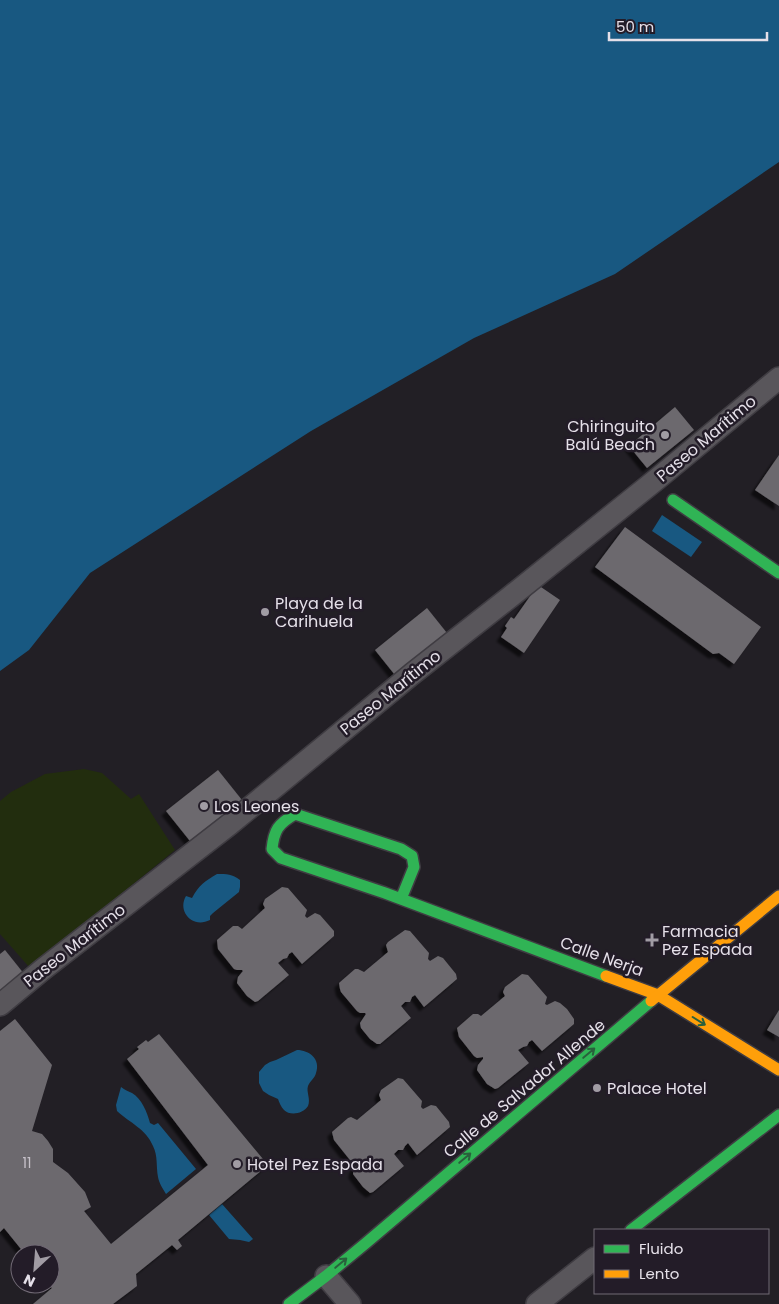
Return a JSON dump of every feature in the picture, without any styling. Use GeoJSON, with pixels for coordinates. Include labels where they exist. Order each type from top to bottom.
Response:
{"type":"FeatureCollection","features":[{"type":"Feature","properties":{"kind":"street","name":"Paseo Marítimo"},"geometry":{"type":"LineString","coordinates":[[0,1005],[42,970],[230,824],[412,674],[657,479],[779,378]]}},
{"type":"Feature","properties":{"kind":"street"},"geometry":{"type":"LineString","coordinates":[[673,500],[779,573]]}},
{"type":"Feature","properties":{"kind":"street","name":"Calle Nerja"},"geometry":{"type":"LineString","coordinates":[[401,899],[414,867],[412,856],[401,849],[295,814],[280,822],[274,833],[272,849],[280,858],[401,899],[658,995],[779,1070]]}},
{"type":"Feature","properties":{"kind":"street","name":"Calle de Salvador Allende"},"geometry":{"type":"LineString","coordinates":[[289,1304],[326,1276],[658,995],[779,896]]}},
{"type":"Feature","properties":{"kind":"street"},"geometry":{"type":"LineString","coordinates":[[632,1229],[779,1115]]}},
{"type":"Feature","properties":{"kind":"street"},"geometry":{"type":"LineString","coordinates":[[537,1304],[594,1259]]}},
{"type":"Feature","properties":{"kind":"street"},"geometry":{"type":"LineString","coordinates":[[326,1276],[350,1304]]}},
{"type":"Feature","properties":{"kind":"green space"},"geometry":{"type":"Polygon","coordinates":[[[84,769],[102,773],[131,799],[139,794],[175,850],[30,968],[0,934],[0,801],[11,792],[45,774],[84,769]]]}},
{"type":"Feature","properties":{"kind":"water"},"geometry":{"type":"Polygon","coordinates":[[[0,0],[779,0],[779,162],[615,274],[474,338],[311,431],[90,573],[29,650],[0,671],[0,0]]]}},
{"type":"Feature","properties":{"kind":"water"},"geometry":{"type":"Polygon","coordinates":[[[662,515],[702,542],[691,557],[652,531],[662,515]]]}},
{"type":"Feature","properties":{"kind":"water"},"geometry":{"type":"Polygon","coordinates":[[[217,874],[229,875],[240,880],[239,892],[213,913],[210,916],[210,920],[197,922],[192,920],[185,913],[183,907],[186,896],[192,898],[203,884],[217,874]]]}},
{"type":"Feature","properties":{"kind":"water"},"geometry":{"type":"Polygon","coordinates":[[[297,1050],[313,1056],[317,1068],[308,1086],[308,1106],[303,1111],[290,1113],[284,1110],[278,1099],[263,1091],[259,1083],[259,1072],[270,1062],[297,1050]]]}},
{"type":"Feature","properties":{"kind":"water"},"geometry":{"type":"Polygon","coordinates":[[[121,1087],[139,1099],[146,1110],[150,1123],[154,1125],[158,1123],[196,1169],[166,1194],[157,1173],[156,1154],[150,1140],[117,1111],[116,1105],[121,1087]]]}},
{"type":"Feature","properties":{"kind":"water"},"geometry":{"type":"Polygon","coordinates":[[[222,1204],[253,1239],[249,1242],[229,1239],[209,1215],[222,1204]]]}},
{"type":"Feature","properties":{"kind":"building","name":"Chiringuito Balú Beach"},"geometry":{"type":"Polygon","coordinates":[[[675,407],[694,430],[647,468],[629,446],[675,407]]]}},
{"type":"Feature","properties":{"kind":"building"},"geometry":{"type":"Polygon","coordinates":[[[779,455],[779,506],[755,490],[779,455]]]}},
{"type":"Feature","properties":{"kind":"building"},"geometry":{"type":"Polygon","coordinates":[[[625,527],[761,627],[734,664],[719,653],[713,654],[595,567],[625,527]]]}},
{"type":"Feature","properties":{"kind":"building"},"geometry":{"type":"Polygon","coordinates":[[[538,585],[560,600],[524,653],[501,637],[511,617],[514,619],[538,585]]]}},
{"type":"Feature","properties":{"kind":"building"},"geometry":{"type":"Polygon","coordinates":[[[427,608],[447,633],[395,675],[375,650],[427,608]]]}},
{"type":"Feature","properties":{"kind":"building","name":"Los Leones"},"geometry":{"type":"Polygon","coordinates":[[[218,770],[242,800],[190,841],[166,811],[218,770]]]}},
{"type":"Feature","properties":{"kind":"building"},"geometry":{"type":"Polygon","coordinates":[[[282,887],[288,888],[307,910],[305,916],[307,918],[315,913],[320,915],[334,931],[334,936],[302,964],[292,952],[287,958],[278,963],[289,975],[255,1002],[247,996],[237,983],[238,977],[243,971],[234,969],[218,949],[217,940],[233,926],[238,926],[242,929],[265,908],[263,904],[265,899],[282,887]]]}},
{"type":"Feature","properties":{"kind":"building"},"geometry":{"type":"Polygon","coordinates":[[[405,930],[410,931],[429,953],[428,959],[430,961],[438,956],[443,958],[456,974],[457,979],[424,1007],[415,995],[410,1002],[405,1002],[401,1006],[411,1018],[380,1044],[377,1044],[361,1028],[360,1023],[366,1014],[357,1011],[341,992],[339,983],[355,969],[364,972],[388,952],[386,945],[388,942],[405,930]]]}},
{"type":"Feature","properties":{"kind":"building"},"geometry":{"type":"Polygon","coordinates":[[[5,950],[25,975],[0,995],[0,954],[5,950]]]}},
{"type":"Feature","properties":{"kind":"building"},"geometry":{"type":"Polygon","coordinates":[[[522,974],[528,975],[547,997],[545,1004],[547,1005],[555,1001],[567,1009],[574,1019],[574,1024],[542,1051],[532,1040],[527,1046],[518,1050],[529,1063],[495,1089],[487,1084],[477,1070],[483,1057],[477,1058],[474,1056],[459,1037],[457,1028],[473,1014],[481,1016],[505,996],[503,992],[505,987],[522,974]]]}},
{"type":"Feature","properties":{"kind":"building"},"geometry":{"type":"Polygon","coordinates":[[[779,1010],[779,1037],[767,1030],[779,1010]]]}},
{"type":"Feature","properties":{"kind":"building","name":"Hotel Pez Espada"},"geometry":{"type":"Polygon","coordinates":[[[15,1019],[52,1065],[32,1131],[42,1134],[53,1149],[53,1162],[68,1173],[85,1192],[91,1207],[84,1211],[111,1244],[208,1165],[127,1059],[146,1040],[148,1042],[159,1034],[268,1165],[178,1240],[182,1246],[177,1250],[172,1245],[136,1274],[137,1286],[113,1304],[33,1304],[45,1294],[60,1294],[60,1244],[17,1244],[4,1228],[0,1232],[0,1031],[15,1019]]]}},
{"type":"Feature","properties":{"kind":"building"},"geometry":{"type":"Polygon","coordinates":[[[398,1078],[403,1079],[422,1101],[421,1107],[423,1109],[431,1105],[436,1106],[449,1122],[450,1127],[417,1155],[408,1143],[403,1150],[398,1150],[394,1154],[404,1166],[370,1193],[353,1174],[354,1168],[359,1162],[350,1160],[334,1140],[332,1132],[348,1118],[351,1117],[357,1120],[381,1100],[379,1095],[381,1090],[398,1078]]]}},
{"type":"Feature","properties":{"kind":"traffic: fast"},"geometry":{"type":"LineString","coordinates":[[673,500],[779,573]]}},
{"type":"Feature","properties":{"kind":"traffic: fast"},"geometry":{"type":"LineString","coordinates":[[401,899],[414,867],[412,856],[401,849],[295,814],[278,828],[272,849],[281,858],[385,893],[606,976]]}},
{"type":"Feature","properties":{"kind":"traffic: fast"},"geometry":{"type":"LineString","coordinates":[[289,1304],[366,1243],[651,1001]]}},
{"type":"Feature","properties":{"kind":"traffic: fast"},"geometry":{"type":"LineString","coordinates":[[632,1229],[779,1115]]}},
{"type":"Feature","properties":{"kind":"traffic: slow"},"geometry":{"type":"LineString","coordinates":[[651,1001],[779,896]]}},
{"type":"Feature","properties":{"kind":"traffic: slow"},"geometry":{"type":"LineString","coordinates":[[606,976],[658,995],[779,1070]]}},
{"type":"Feature","properties":{"kind":"place","name":"Chiringuito Balú Beach"},"geometry":{"type":"Point","coordinates":[665,435]}},
{"type":"Feature","properties":{"kind":"place","name":"Playa de la Carihuela"},"geometry":{"type":"Point","coordinates":[265,612]}},
{"type":"Feature","properties":{"kind":"place","name":"Los Leones"},"geometry":{"type":"Point","coordinates":[204,806]}},
{"type":"Feature","properties":{"kind":"place","name":"Farmacia Pez Espada"},"geometry":{"type":"Point","coordinates":[652,940]}},
{"type":"Feature","properties":{"kind":"place","name":"Palace Hotel"},"geometry":{"type":"Point","coordinates":[597,1088]}},
{"type":"Feature","properties":{"kind":"place","name":"Hotel Pez Espada"},"geometry":{"type":"Point","coordinates":[237,1164]}}]}
